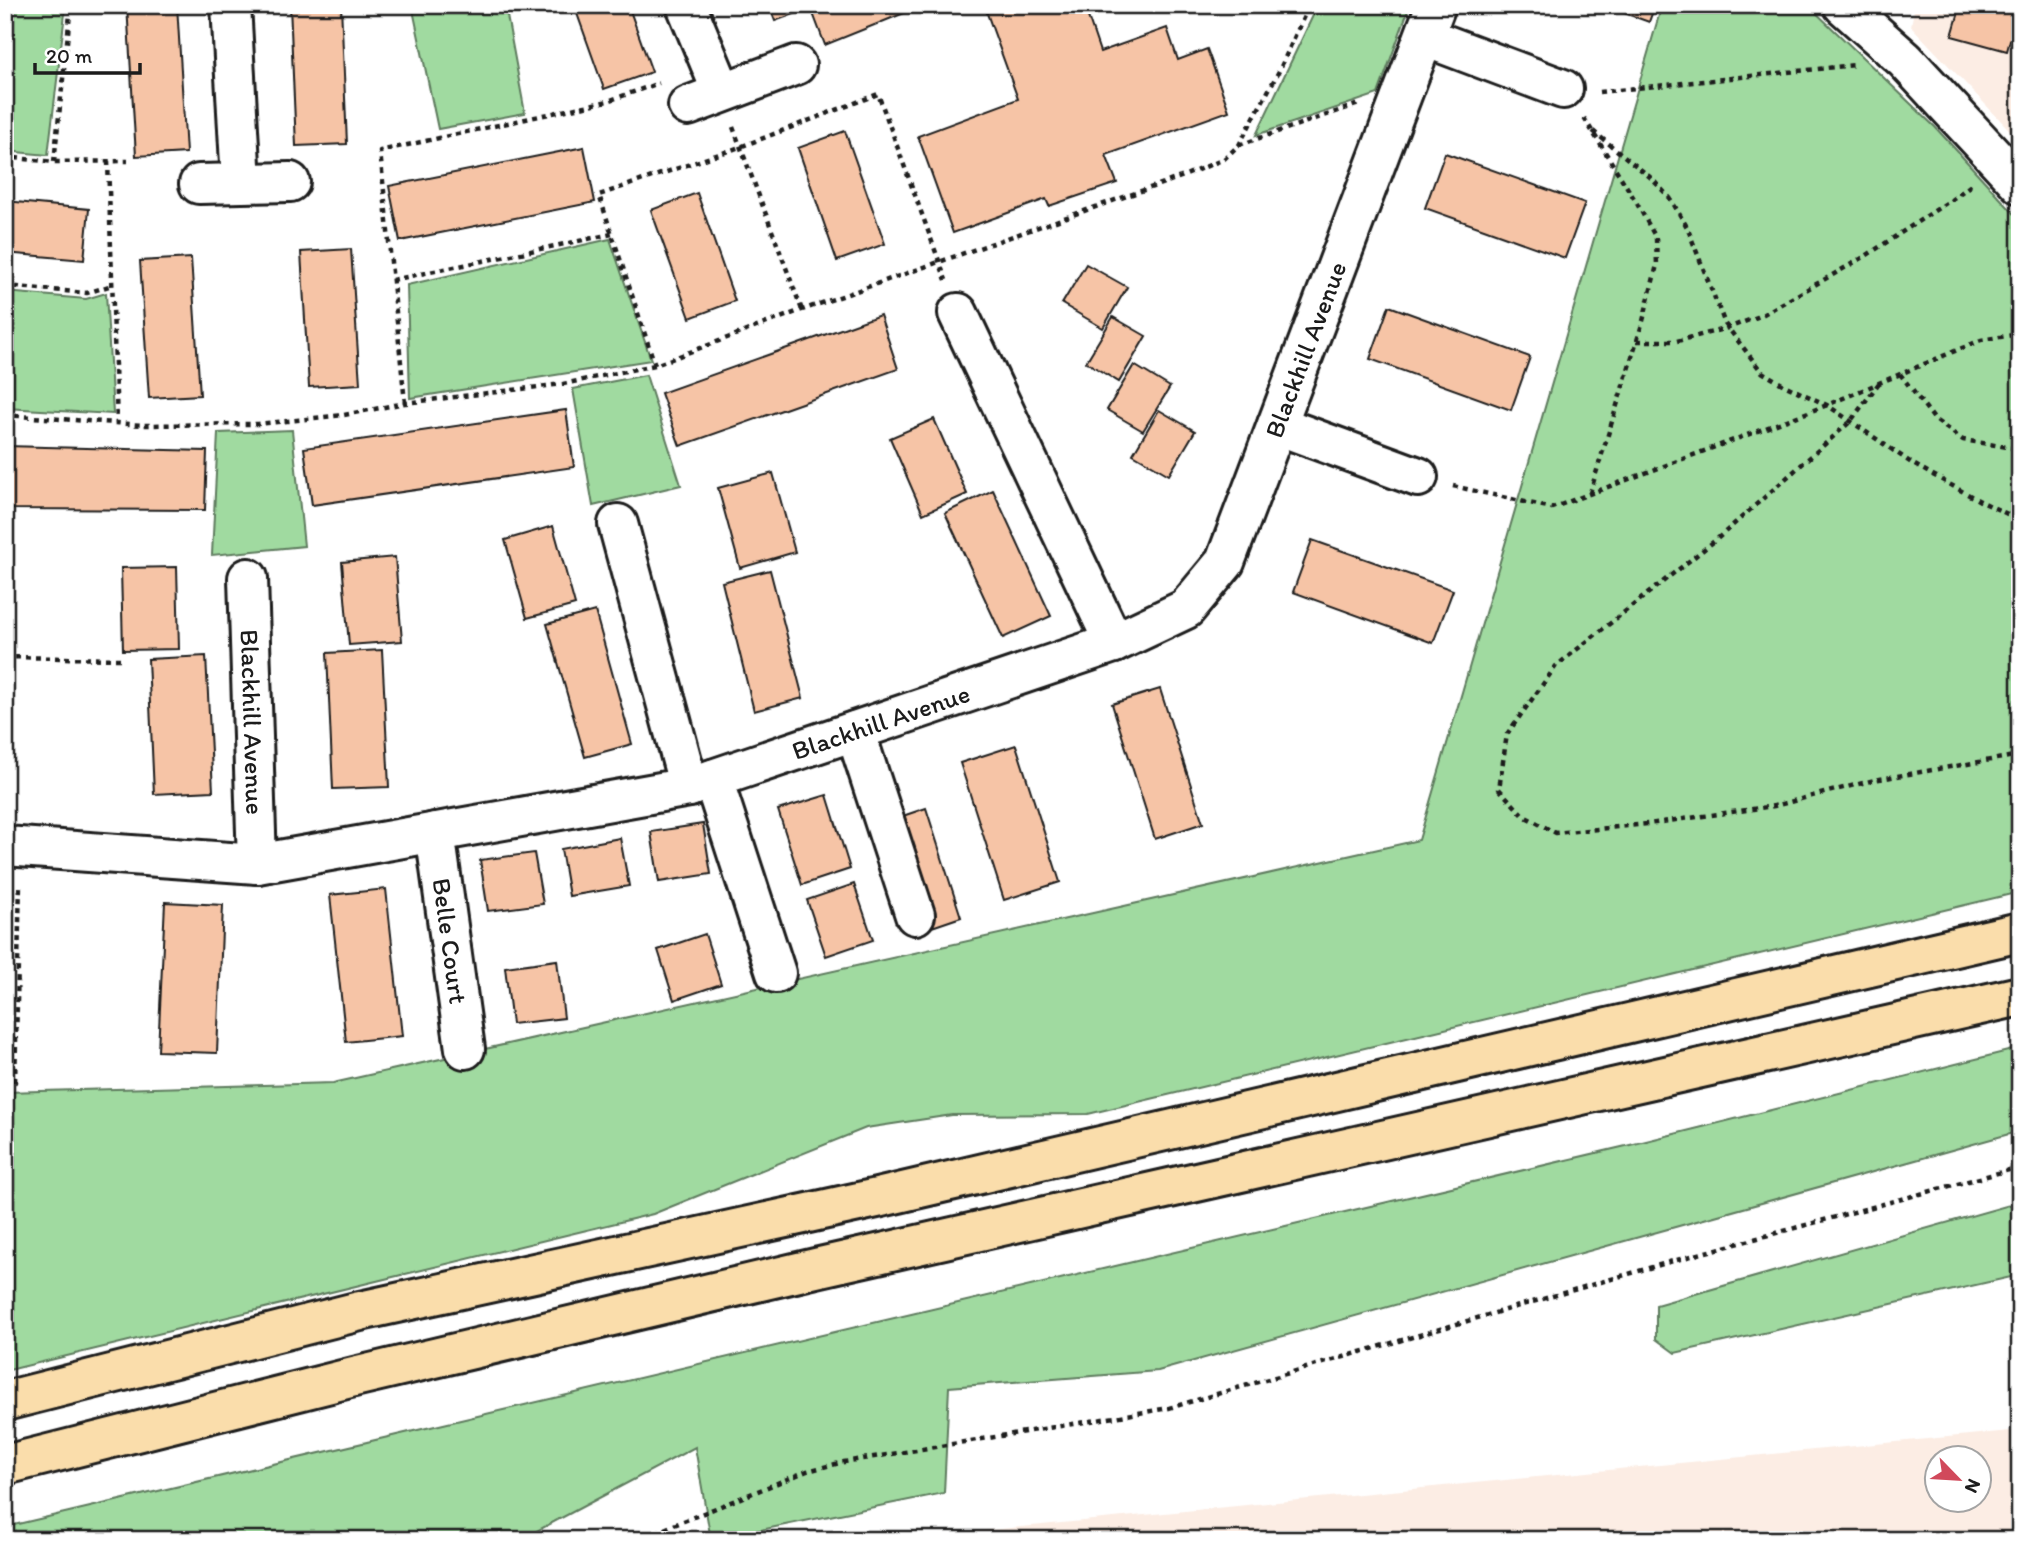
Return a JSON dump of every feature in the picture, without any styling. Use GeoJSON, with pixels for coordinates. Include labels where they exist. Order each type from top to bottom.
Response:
{"type":"FeatureCollection","features":[{"type":"Feature","properties":{"kind":"highway"},"geometry":{"type":"LineString","coordinates":[[5,1401],[360,1311],[877,1198],[2020,932]]}},
{"type":"Feature","properties":{"kind":"highway"},"geometry":{"type":"LineString","coordinates":[[5,1465],[354,1377],[820,1267],[2020,996]]}},
{"type":"Feature","properties":{"kind":"street"},"geometry":{"type":"LineString","coordinates":[[230,5],[241,182]]}},
{"type":"Feature","properties":{"kind":"street"},"geometry":{"type":"LineString","coordinates":[[686,5],[706,88],[796,65]]}},
{"type":"Feature","properties":{"kind":"street"},"geometry":{"type":"LineString","coordinates":[[1843,5],[1905,60],[2011,166]]}},
{"type":"Feature","properties":{"kind":"street"},"geometry":{"type":"LineString","coordinates":[[1431,21],[1563,89]]}},
{"type":"Feature","properties":{"kind":"street","name":"Blackhill Avenue"},"geometry":{"type":"LineString","coordinates":[[13,846],[257,864],[701,783],[1114,643],[1186,609],[1225,562],[1431,21]]}},
{"type":"Feature","properties":{"kind":"street"},"geometry":{"type":"LineString","coordinates":[[200,184],[290,182]]}},
{"type":"Feature","properties":{"kind":"street"},"geometry":{"type":"LineString","coordinates":[[958,313],[1114,643]]}},
{"type":"Feature","properties":{"kind":"street"},"geometry":{"type":"LineString","coordinates":[[1277,425],[1418,477]]}},
{"type":"Feature","properties":{"kind":"street"},"geometry":{"type":"LineString","coordinates":[[618,524],[701,783],[776,973]]}},
{"type":"Feature","properties":{"kind":"street","name":"Blackhill Avenue"},"geometry":{"type":"LineString","coordinates":[[248,578],[257,864]]}},
{"type":"Feature","properties":{"kind":"street"},"geometry":{"type":"LineString","coordinates":[[855,731],[915,915]]}},
{"type":"Feature","properties":{"kind":"street","name":"Belle Court"},"geometry":{"type":"LineString","coordinates":[[435,832],[465,1049]]}},
{"type":"Feature","properties":{"kind":"path"},"geometry":{"type":"LineString","coordinates":[[54,162],[71,5]]}},
{"type":"Feature","properties":{"kind":"path"},"geometry":{"type":"LineString","coordinates":[[5,415],[117,424],[258,424],[344,415],[405,403],[563,384],[655,365],[802,310],[1181,177],[1224,159],[1239,145],[1279,71],[1309,5]]}},
{"type":"Feature","properties":{"kind":"path"},"geometry":{"type":"LineString","coordinates":[[1563,89],[1593,93],[1905,60]]}},
{"type":"Feature","properties":{"kind":"path"},"geometry":{"type":"LineString","coordinates":[[1239,145],[1406,87]]}},
{"type":"Feature","properties":{"kind":"path"},"geometry":{"type":"LineString","coordinates":[[405,403],[380,151],[608,101],[706,88],[740,147],[802,310]]}},
{"type":"Feature","properties":{"kind":"path"},"geometry":{"type":"LineString","coordinates":[[1563,89],[1593,131],[1656,238],[1657,265],[1637,341],[1590,494]]}},
{"type":"Feature","properties":{"kind":"path"},"geometry":{"type":"LineString","coordinates":[[655,365],[598,195],[740,147],[878,94],[958,313]]}},
{"type":"Feature","properties":{"kind":"path"},"geometry":{"type":"LineString","coordinates":[[1593,131],[1650,177],[1670,198],[1687,227],[1728,328],[1762,372],[1827,405],[1913,464],[2020,520]]}},
{"type":"Feature","properties":{"kind":"path"},"geometry":{"type":"LineString","coordinates":[[5,157],[54,162],[128,161]]}},
{"type":"Feature","properties":{"kind":"path"},"geometry":{"type":"LineString","coordinates":[[108,161],[117,424]]}},
{"type":"Feature","properties":{"kind":"path"},"geometry":{"type":"LineString","coordinates":[[1637,341],[1677,341],[1728,328],[1760,316],[1864,257],[1951,200],[2011,166]]}},
{"type":"Feature","properties":{"kind":"path"},"geometry":{"type":"LineString","coordinates":[[392,280],[612,234]]}},
{"type":"Feature","properties":{"kind":"path"},"geometry":{"type":"LineString","coordinates":[[5,286],[88,293],[112,285]]}},
{"type":"Feature","properties":{"kind":"path"},"geometry":{"type":"LineString","coordinates":[[1418,477],[1552,508],[1827,405],[1981,340],[2020,334]]}},
{"type":"Feature","properties":{"kind":"path"},"geometry":{"type":"LineString","coordinates":[[1900,374],[1935,420],[1963,440],[2020,449]]}},
{"type":"Feature","properties":{"kind":"path"},"geometry":{"type":"LineString","coordinates":[[1880,383],[1850,422],[1717,539],[1556,666],[1507,734],[1499,789],[1524,816],[1556,833],[1648,824],[1774,806],[1874,780],[2020,755]]}},
{"type":"Feature","properties":{"kind":"path"},"geometry":{"type":"LineString","coordinates":[[5,657],[120,659]]}},
{"type":"Feature","properties":{"kind":"path"},"geometry":{"type":"LineString","coordinates":[[5,1081],[15,1082],[13,846]]}},
{"type":"Feature","properties":{"kind":"path"},"geometry":{"type":"LineString","coordinates":[[637,1540],[807,1471],[845,1462],[1169,1408],[1673,1261],[2020,1167]]}},
{"type":"Feature","properties":{"kind":"shaded area"},"geometry":{"type":"Polygon","coordinates":[[[1915,5],[2020,5],[2020,141],[1911,26],[1915,5]]]}},
{"type":"Feature","properties":{"kind":"shaded area"},"geometry":{"type":"Polygon","coordinates":[[[2020,1430],[2020,1540],[887,1540],[2020,1430]]]}},
{"type":"Feature","properties":{"kind":"green space"},"geometry":{"type":"Polygon","coordinates":[[[5,5],[66,5],[48,155],[5,151],[5,5]]]}},
{"type":"Feature","properties":{"kind":"green space"},"geometry":{"type":"Polygon","coordinates":[[[412,5],[505,5],[525,113],[438,129],[412,5]]]}},
{"type":"Feature","properties":{"kind":"green space"},"geometry":{"type":"Polygon","coordinates":[[[1318,5],[1410,5],[1378,94],[1256,135],[1318,5]]]}},
{"type":"Feature","properties":{"kind":"green space"},"geometry":{"type":"Polygon","coordinates":[[[1662,5],[1808,5],[1935,127],[2020,220],[2020,892],[1088,1114],[952,1115],[866,1128],[653,1214],[5,1371],[5,1092],[333,1083],[1419,840],[1662,5]]]}},
{"type":"Feature","properties":{"kind":"green space"},"geometry":{"type":"Polygon","coordinates":[[[610,239],[651,360],[410,398],[407,285],[610,239]]]}},
{"type":"Feature","properties":{"kind":"green space"},"geometry":{"type":"Polygon","coordinates":[[[5,292],[86,299],[106,293],[113,414],[5,408],[5,292]]]}},
{"type":"Feature","properties":{"kind":"green space"},"geometry":{"type":"Polygon","coordinates":[[[646,375],[681,485],[593,506],[573,389],[646,375]]]}},
{"type":"Feature","properties":{"kind":"green space"},"geometry":{"type":"Polygon","coordinates":[[[292,430],[304,546],[212,555],[218,433],[292,430]]]}},
{"type":"Feature","properties":{"kind":"green space"},"geometry":{"type":"Polygon","coordinates":[[[2020,1048],[2020,1131],[1158,1371],[949,1387],[944,1493],[711,1540],[695,1447],[533,1533],[501,1540],[5,1540],[5,1527],[1626,1146],[2020,1048]]]}},
{"type":"Feature","properties":{"kind":"green space"},"geometry":{"type":"Polygon","coordinates":[[[2020,1202],[2020,1275],[1675,1353],[1656,1339],[1656,1305],[2020,1202]]]}},
{"type":"Feature","properties":{"kind":"building"},"geometry":{"type":"Polygon","coordinates":[[[127,5],[177,5],[186,153],[136,156],[127,5]]]}},
{"type":"Feature","properties":{"kind":"building"},"geometry":{"type":"Polygon","coordinates":[[[290,5],[341,5],[347,144],[296,146],[290,5]]]}},
{"type":"Feature","properties":{"kind":"building"},"geometry":{"type":"Polygon","coordinates":[[[574,5],[628,5],[652,72],[604,89],[574,5]]]}},
{"type":"Feature","properties":{"kind":"building"},"geometry":{"type":"Polygon","coordinates":[[[769,5],[924,5],[825,45],[811,8],[775,21],[769,5]]]}},
{"type":"Feature","properties":{"kind":"building"},"geometry":{"type":"Polygon","coordinates":[[[984,5],[1084,5],[1100,52],[1167,28],[1178,60],[1207,49],[1229,111],[1106,155],[1117,183],[1049,206],[1046,199],[953,233],[918,136],[1018,99],[984,5]]]}},
{"type":"Feature","properties":{"kind":"building"},"geometry":{"type":"Polygon","coordinates":[[[1602,5],[1655,5],[1649,22],[1602,5]]]}},
{"type":"Feature","properties":{"kind":"building"},"geometry":{"type":"Polygon","coordinates":[[[1961,5],[2020,5],[2020,48],[2017,42],[2010,40],[2007,51],[1952,36],[1961,5]]]}},
{"type":"Feature","properties":{"kind":"building"},"geometry":{"type":"Polygon","coordinates":[[[845,131],[885,244],[837,261],[798,148],[845,131]]]}},
{"type":"Feature","properties":{"kind":"building"},"geometry":{"type":"Polygon","coordinates":[[[584,147],[595,202],[400,241],[389,186],[584,147]]]}},
{"type":"Feature","properties":{"kind":"building"},"geometry":{"type":"Polygon","coordinates":[[[1445,153],[1585,203],[1565,258],[1425,208],[1445,153]]]}},
{"type":"Feature","properties":{"kind":"building"},"geometry":{"type":"Polygon","coordinates":[[[697,193],[735,301],[690,318],[651,210],[697,193]]]}},
{"type":"Feature","properties":{"kind":"building"},"geometry":{"type":"Polygon","coordinates":[[[5,201],[89,209],[84,260],[5,253],[5,201]]]}},
{"type":"Feature","properties":{"kind":"building"},"geometry":{"type":"Polygon","coordinates":[[[351,249],[360,384],[309,387],[301,252],[351,249]]]}},
{"type":"Feature","properties":{"kind":"building"},"geometry":{"type":"Polygon","coordinates":[[[191,258],[200,395],[149,398],[140,261],[191,258]]]}},
{"type":"Feature","properties":{"kind":"building"},"geometry":{"type":"Polygon","coordinates":[[[1086,264],[1127,287],[1103,328],[1062,304],[1086,264]]]}},
{"type":"Feature","properties":{"kind":"building"},"geometry":{"type":"Polygon","coordinates":[[[1389,306],[1530,357],[1511,410],[1370,359],[1389,306]]]}},
{"type":"Feature","properties":{"kind":"building"},"geometry":{"type":"Polygon","coordinates":[[[880,315],[898,369],[680,446],[661,393],[880,315]]]}},
{"type":"Feature","properties":{"kind":"building"},"geometry":{"type":"Polygon","coordinates":[[[1113,317],[1146,336],[1119,382],[1086,362],[1113,317]]]}},
{"type":"Feature","properties":{"kind":"building"},"geometry":{"type":"Polygon","coordinates":[[[1134,365],[1170,387],[1143,431],[1107,410],[1134,365]]]}},
{"type":"Feature","properties":{"kind":"building"},"geometry":{"type":"Polygon","coordinates":[[[566,410],[574,467],[312,505],[304,448],[566,410]]]}},
{"type":"Feature","properties":{"kind":"building"},"geometry":{"type":"Polygon","coordinates":[[[1159,410],[1195,431],[1169,475],[1133,454],[1159,410]]]}},
{"type":"Feature","properties":{"kind":"building"},"geometry":{"type":"Polygon","coordinates":[[[934,419],[967,494],[923,514],[890,438],[934,419]]]}},
{"type":"Feature","properties":{"kind":"building"},"geometry":{"type":"Polygon","coordinates":[[[5,446],[207,451],[205,510],[5,509],[5,446]]]}},
{"type":"Feature","properties":{"kind":"building"},"geometry":{"type":"Polygon","coordinates":[[[773,473],[795,552],[740,568],[718,488],[773,473]]]}},
{"type":"Feature","properties":{"kind":"building"},"geometry":{"type":"Polygon","coordinates":[[[993,490],[1051,616],[1003,638],[945,513],[993,490]]]}},
{"type":"Feature","properties":{"kind":"building"},"geometry":{"type":"Polygon","coordinates":[[[553,526],[575,605],[527,618],[505,540],[553,526]]]}},
{"type":"Feature","properties":{"kind":"building"},"geometry":{"type":"Polygon","coordinates":[[[1312,540],[1453,590],[1433,643],[1293,592],[1312,540]]]}},
{"type":"Feature","properties":{"kind":"building"},"geometry":{"type":"Polygon","coordinates":[[[395,557],[402,641],[349,645],[342,562],[395,557]]]}},
{"type":"Feature","properties":{"kind":"building"},"geometry":{"type":"Polygon","coordinates":[[[177,567],[179,649],[123,650],[121,568],[177,567]]]}},
{"type":"Feature","properties":{"kind":"building"},"geometry":{"type":"Polygon","coordinates":[[[770,570],[803,698],[754,711],[722,582],[770,570]]]}},
{"type":"Feature","properties":{"kind":"building"},"geometry":{"type":"Polygon","coordinates":[[[5,572],[12,573],[5,629],[5,572]]]}},
{"type":"Feature","properties":{"kind":"building"},"geometry":{"type":"Polygon","coordinates":[[[595,611],[632,744],[585,757],[547,624],[595,611]]]}},
{"type":"Feature","properties":{"kind":"building"},"geometry":{"type":"Polygon","coordinates":[[[382,650],[389,787],[333,789],[327,653],[382,650]]]}},
{"type":"Feature","properties":{"kind":"building"},"geometry":{"type":"Polygon","coordinates":[[[206,656],[213,791],[154,794],[148,659],[206,656]]]}},
{"type":"Feature","properties":{"kind":"building"},"geometry":{"type":"Polygon","coordinates":[[[1160,689],[1203,823],[1155,839],[1112,704],[1160,689]]]}},
{"type":"Feature","properties":{"kind":"building"},"geometry":{"type":"Polygon","coordinates":[[[1016,745],[1060,882],[1004,900],[960,763],[1016,745]]]}},
{"type":"Feature","properties":{"kind":"building"},"geometry":{"type":"Polygon","coordinates":[[[827,795],[850,869],[802,885],[778,810],[827,795]]]}},
{"type":"Feature","properties":{"kind":"building"},"geometry":{"type":"Polygon","coordinates":[[[926,808],[961,917],[932,927],[897,818],[926,808]]]}},
{"type":"Feature","properties":{"kind":"building"},"geometry":{"type":"Polygon","coordinates":[[[703,824],[711,874],[659,882],[651,832],[703,824]]]}},
{"type":"Feature","properties":{"kind":"building"},"geometry":{"type":"Polygon","coordinates":[[[620,838],[629,886],[569,896],[561,849],[620,838]]]}},
{"type":"Feature","properties":{"kind":"building"},"geometry":{"type":"Polygon","coordinates":[[[534,853],[543,904],[488,911],[480,860],[534,853]]]}},
{"type":"Feature","properties":{"kind":"building"},"geometry":{"type":"Polygon","coordinates":[[[854,884],[873,940],[826,956],[807,900],[854,884]]]}},
{"type":"Feature","properties":{"kind":"building"},"geometry":{"type":"Polygon","coordinates":[[[386,889],[402,1036],[346,1042],[330,895],[386,889]]]}},
{"type":"Feature","properties":{"kind":"building"},"geometry":{"type":"Polygon","coordinates":[[[165,902],[223,905],[217,1053],[158,1051],[165,902]]]}},
{"type":"Feature","properties":{"kind":"building"},"geometry":{"type":"Polygon","coordinates":[[[705,934],[721,984],[674,1000],[658,950],[705,934]]]}},
{"type":"Feature","properties":{"kind":"building"},"geometry":{"type":"Polygon","coordinates":[[[557,960],[564,1018],[512,1024],[505,967],[557,960]]]}}]}
